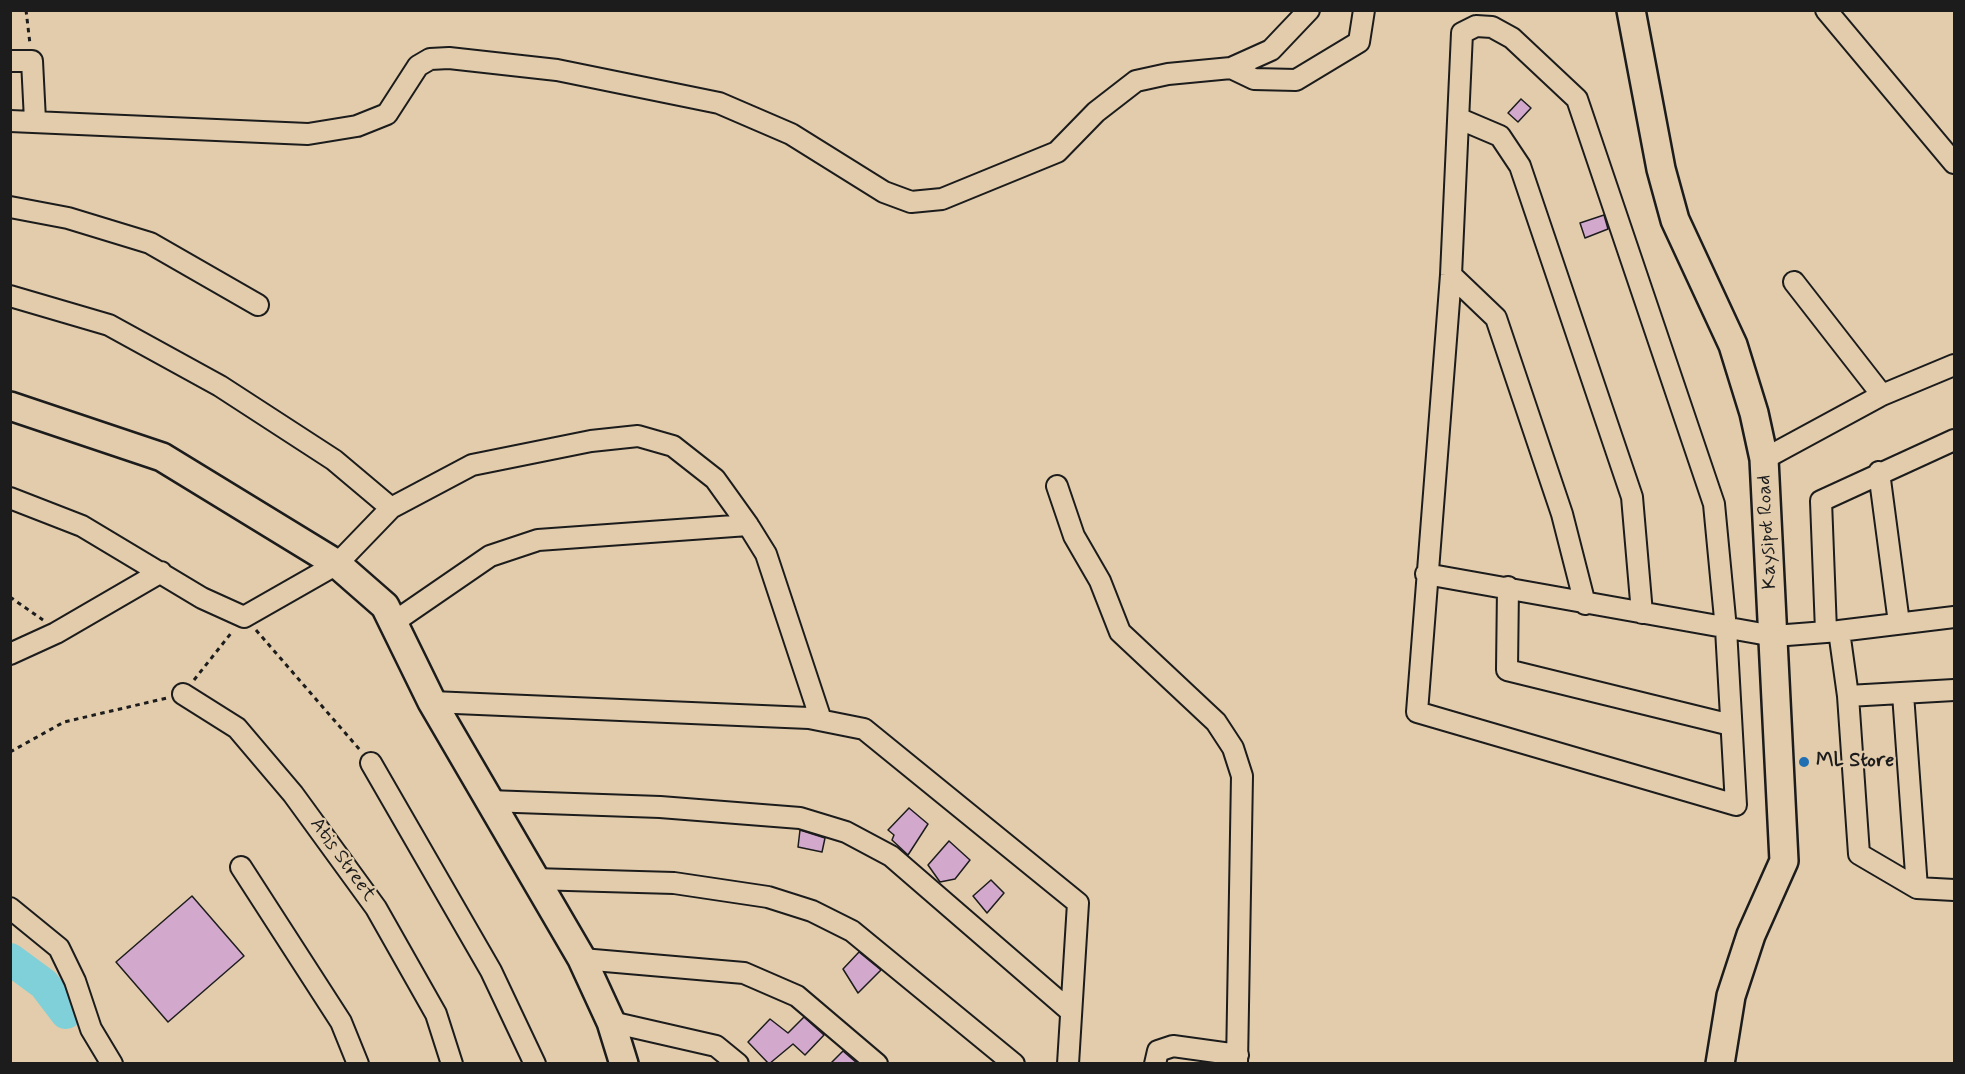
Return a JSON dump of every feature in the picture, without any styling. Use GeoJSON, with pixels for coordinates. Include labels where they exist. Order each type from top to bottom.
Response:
{"type":"FeatureCollection","features":[{"type":"Feature","properties":{"kind":"street"},"geometry":{"type":"LineString","coordinates":[[10,121],[35,120],[308,134],[357,126],[387,114],[418,66],[430,59],[449,58],[557,70],[719,103],[791,134],[884,192],[910,202],[942,199],[1057,152],[1096,112],[1136,81],[1168,74],[1232,68],[1271,50],[1309,10]]}},
{"type":"Feature","properties":{"kind":"street"},"geometry":{"type":"LineString","coordinates":[[1232,68],[1254,79],[1296,80],[1359,42],[1364,10]]}},
{"type":"Feature","properties":{"kind":"street","name":"Kaysipot Road"},"geometry":{"type":"LineString","coordinates":[[1631,10],[1661,169],[1675,220],[1733,345],[1754,413],[1764,459],[1784,861],[1751,935],[1731,996],[1720,1064]]}},
{"type":"Feature","properties":{"kind":"street"},"geometry":{"type":"LineString","coordinates":[[1827,10],[1954,163]]}},
{"type":"Feature","properties":{"kind":"street"},"geometry":{"type":"LineString","coordinates":[[1476,26],[1492,27],[1512,38],[1577,99],[1714,504],[1726,629],[1736,805],[1417,712],[1451,275],[1460,119],[1462,33],[1476,26]]}},
{"type":"Feature","properties":{"kind":"street"},"geometry":{"type":"LineString","coordinates":[[10,61],[32,61],[35,120]]}},
{"type":"Feature","properties":{"kind":"street"},"geometry":{"type":"LineString","coordinates":[[1460,119],[1500,136],[1520,166],[1632,497],[1641,613]]}},
{"type":"Feature","properties":{"kind":"street"},"geometry":{"type":"LineString","coordinates":[[10,207],[68,218],[150,243],[258,305]]}},
{"type":"Feature","properties":{"kind":"street"},"geometry":{"type":"LineString","coordinates":[[1451,275],[1496,318],[1562,514],[1585,604]]}},
{"type":"Feature","properties":{"kind":"street"},"geometry":{"type":"LineString","coordinates":[[1794,282],[1882,395]]}},
{"type":"Feature","properties":{"kind":"street"},"geometry":{"type":"LineString","coordinates":[[10,296],[109,325],[220,386],[334,460],[391,508]]}},
{"type":"Feature","properties":{"kind":"street"},"geometry":{"type":"LineString","coordinates":[[1764,459],[1882,395],[1954,365]]}},
{"type":"Feature","properties":{"kind":"street"},"geometry":{"type":"LineString","coordinates":[[10,406],[162,457],[337,564],[385,606],[432,702],[533,879],[582,959],[611,1022],[624,1064]]}},
{"type":"Feature","properties":{"kind":"street"},"geometry":{"type":"LineString","coordinates":[[10,498],[82,526],[202,598],[244,617],[337,564],[391,508],[471,465],[591,441],[638,436],[673,446],[715,479],[748,525],[766,554],[821,720]]}},
{"type":"Feature","properties":{"kind":"street"},"geometry":{"type":"LineString","coordinates":[[1954,440],[1879,472],[1821,501],[1833,631],[1848,696],[1859,854],[1917,888],[1954,890]]}},
{"type":"Feature","properties":{"kind":"street"},"geometry":{"type":"LineString","coordinates":[[1879,472],[1899,623]]}},
{"type":"Feature","properties":{"kind":"street"},"geometry":{"type":"LineString","coordinates":[[1057,486],[1074,536],[1100,581],[1120,632],[1216,722],[1233,748],[1242,776],[1237,1059],[1173,1046],[1158,1051],[1155,1064]]}},
{"type":"Feature","properties":{"kind":"street"},"geometry":{"type":"LineString","coordinates":[[394,622],[490,556],[538,540],[748,525]]}},
{"type":"Feature","properties":{"kind":"street"},"geometry":{"type":"LineString","coordinates":[[10,654],[56,633],[161,572]]}},
{"type":"Feature","properties":{"kind":"street"},"geometry":{"type":"LineString","coordinates":[[1426,574],[1774,636],[1954,617]]}},
{"type":"Feature","properties":{"kind":"street"},"geometry":{"type":"LineString","coordinates":[[1508,587],[1507,670],[1731,725]]}},
{"type":"Feature","properties":{"kind":"street"},"geometry":{"type":"LineString","coordinates":[[1848,696],[1954,690]]}},
{"type":"Feature","properties":{"kind":"street","name":"Atis Street"},"geometry":{"type":"LineString","coordinates":[[183,694],[237,728],[293,794],[376,908],[436,1014],[452,1064]]}},
{"type":"Feature","properties":{"kind":"street"},"geometry":{"type":"LineString","coordinates":[[1903,694],[1917,888]]}},
{"type":"Feature","properties":{"kind":"street"},"geometry":{"type":"LineString","coordinates":[[432,702],[821,720],[864,729],[1078,903],[1068,1064]]}},
{"type":"Feature","properties":{"kind":"street"},"geometry":{"type":"LineString","coordinates":[[371,763],[491,971],[535,1064]]}},
{"type":"Feature","properties":{"kind":"street"},"geometry":{"type":"LineString","coordinates":[[489,801],[660,807],[800,818],[846,832],[891,856],[1070,1010]]}},
{"type":"Feature","properties":{"kind":"street"},"geometry":{"type":"LineString","coordinates":[[241,867],[341,1022],[358,1064]]}},
{"type":"Feature","properties":{"kind":"street"},"geometry":{"type":"LineString","coordinates":[[533,879],[674,883],[768,897],[812,910],[852,931],[1014,1064]]}},
{"type":"Feature","properties":{"kind":"street"},"geometry":{"type":"LineString","coordinates":[[10,909],[59,948],[75,981],[91,1029],[112,1064]]}},
{"type":"Feature","properties":{"kind":"street"},"geometry":{"type":"LineString","coordinates":[[582,959],[744,973],[797,996],[877,1064]]}},
{"type":"Feature","properties":{"kind":"street"},"geometry":{"type":"LineString","coordinates":[[611,1022],[716,1046],[738,1064]]}},
{"type":"Feature","properties":{"kind":"path"},"geometry":{"type":"LineString","coordinates":[[26,10],[32,61]]}},
{"type":"Feature","properties":{"kind":"path"},"geometry":{"type":"LineString","coordinates":[[10,597],[33,611],[56,633]]}},
{"type":"Feature","properties":{"kind":"path"},"geometry":{"type":"LineString","coordinates":[[10,752],[64,722],[183,694],[244,617],[290,666],[371,763]]}},
{"type":"Feature","properties":{"kind":"building"},"geometry":{"type":"Polygon","coordinates":[[[1521,99],[1531,108],[1518,122],[1508,113],[1521,99]]]}},
{"type":"Feature","properties":{"kind":"building"},"geometry":{"type":"Polygon","coordinates":[[[1604,215],[1608,229],[1585,238],[1580,223],[1604,215]]]}},
{"type":"Feature","properties":{"kind":"building"},"geometry":{"type":"Polygon","coordinates":[[[909,808],[928,824],[908,855],[892,840],[894,835],[888,830],[909,808]]]}},
{"type":"Feature","properties":{"kind":"building"},"geometry":{"type":"Polygon","coordinates":[[[800,830],[825,838],[822,852],[798,847],[800,830]]]}},
{"type":"Feature","properties":{"kind":"building"},"geometry":{"type":"Polygon","coordinates":[[[949,841],[970,860],[955,879],[940,882],[928,865],[949,841]]]}},
{"type":"Feature","properties":{"kind":"building"},"geometry":{"type":"Polygon","coordinates":[[[991,880],[1004,893],[987,913],[973,896],[991,880]]]}},
{"type":"Feature","properties":{"kind":"building"},"geometry":{"type":"Polygon","coordinates":[[[192,896],[244,956],[168,1022],[116,962],[192,896]]]}},
{"type":"Feature","properties":{"kind":"building"},"geometry":{"type":"Polygon","coordinates":[[[859,952],[881,970],[858,993],[843,969],[859,952]]]}},
{"type":"Feature","properties":{"kind":"building"},"geometry":{"type":"Polygon","coordinates":[[[804,1017],[824,1035],[805,1055],[793,1044],[769,1064],[748,1042],[770,1019],[788,1033],[804,1017]]]}},
{"type":"Feature","properties":{"kind":"building"},"geometry":{"type":"Polygon","coordinates":[[[843,1051],[858,1064],[830,1064],[843,1051]]]}},
{"type":"Feature","properties":{"kind":"waterway"},"geometry":{"type":"LineString","coordinates":[[10,959],[44,984],[66,1013]]}},
{"type":"Feature","properties":{"kind":"place","name":"ML Store"},"geometry":{"type":"Point","coordinates":[1804,762]}}]}
